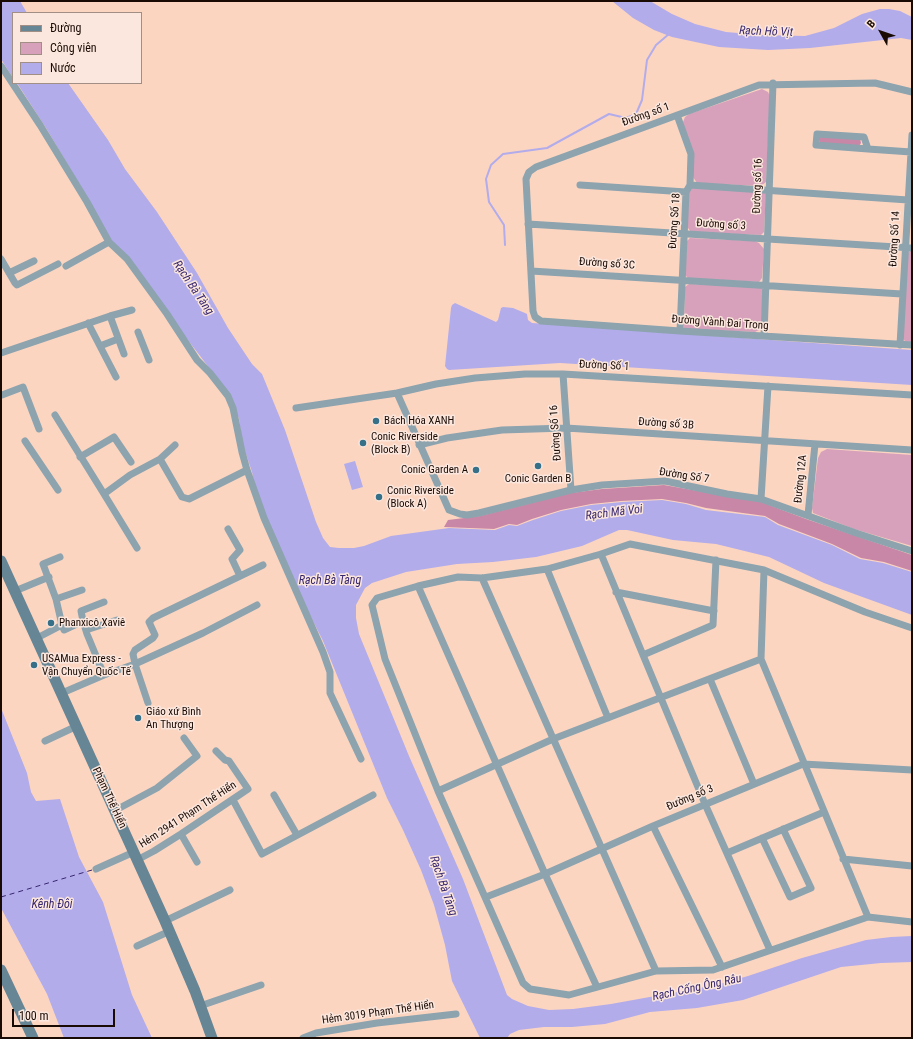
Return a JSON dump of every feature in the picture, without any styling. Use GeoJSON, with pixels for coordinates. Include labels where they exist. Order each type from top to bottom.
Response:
{"type":"FeatureCollection","features":[{"type":"Feature","properties":{"kind":"main road","name":"Phạm Thế Hiển"},"geometry":{"type":"LineString","coordinates":[[1,561],[170,931],[212,1038]]}},
{"type":"Feature","properties":{"kind":"main road"},"geometry":{"type":"LineString","coordinates":[[1,970],[30,1037]]}},
{"type":"Feature","properties":{"kind":"street"},"geometry":{"type":"LineString","coordinates":[[1,66],[12,83]]}},
{"type":"Feature","properties":{"kind":"street","name":"Đường số 1"},"geometry":{"type":"LineString","coordinates":[[532,311],[526,179],[529,172],[536,167],[759,85],[875,83],[912,92]]}},
{"type":"Feature","properties":{"kind":"street"},"geometry":{"type":"LineString","coordinates":[[13,84],[80,189],[109,242],[127,259],[167,314],[197,360],[228,396],[233,408],[247,470],[264,518],[324,652],[330,672],[330,692],[361,759]]}},
{"type":"Feature","properties":{"kind":"street","name":"Đường số 16"},"geometry":{"type":"LineString","coordinates":[[764,336],[773,84]]}},
{"type":"Feature","properties":{"kind":"street","name":"Đường Số 18"},"geometry":{"type":"LineString","coordinates":[[677,115],[691,154],[690,185],[686,192],[680,332]]}},
{"type":"Feature","properties":{"kind":"street"},"geometry":{"type":"LineString","coordinates":[[868,149],[864,137],[817,134],[816,146],[911,152]]}},
{"type":"Feature","properties":{"kind":"street","name":"Đường Số 14"},"geometry":{"type":"LineString","coordinates":[[900,345],[902,294],[909,248],[908,200],[912,135]]}},
{"type":"Feature","properties":{"kind":"street"},"geometry":{"type":"LineString","coordinates":[[580,185],[686,192]]}},
{"type":"Feature","properties":{"kind":"street"},"geometry":{"type":"LineString","coordinates":[[690,185],[769,189],[908,200]]}},
{"type":"Feature","properties":{"kind":"street","name":"Đường số 3"},"geometry":{"type":"LineString","coordinates":[[528,224],[909,248]]}},
{"type":"Feature","properties":{"kind":"street"},"geometry":{"type":"LineString","coordinates":[[66,266],[109,242]]}},
{"type":"Feature","properties":{"kind":"street"},"geometry":{"type":"LineString","coordinates":[[1,258],[17,285],[58,264]]}},
{"type":"Feature","properties":{"kind":"street"},"geometry":{"type":"LineString","coordinates":[[9,273],[34,260]]}},
{"type":"Feature","properties":{"kind":"street","name":"Đường số 3C"},"geometry":{"type":"LineString","coordinates":[[531,271],[682,280]]}},
{"type":"Feature","properties":{"kind":"street"},"geometry":{"type":"LineString","coordinates":[[682,280],[902,294]]}},
{"type":"Feature","properties":{"kind":"street"},"geometry":{"type":"LineString","coordinates":[[1,353],[88,323],[132,310]]}},
{"type":"Feature","properties":{"kind":"street","name":"Đường Vành Đai Trong"},"geometry":{"type":"LineString","coordinates":[[532,311],[535,317],[541,321],[680,332],[912,345]]}},
{"type":"Feature","properties":{"kind":"street"},"geometry":{"type":"LineString","coordinates":[[110,316],[124,354]]}},
{"type":"Feature","properties":{"kind":"street"},"geometry":{"type":"LineString","coordinates":[[88,323],[116,377]]}},
{"type":"Feature","properties":{"kind":"street"},"geometry":{"type":"LineString","coordinates":[[138,332],[149,360]]}},
{"type":"Feature","properties":{"kind":"street"},"geometry":{"type":"LineString","coordinates":[[100,346],[118,339]]}},
{"type":"Feature","properties":{"kind":"street","name":"Đường Số 1"},"geometry":{"type":"LineString","coordinates":[[296,408],[397,393],[436,384],[475,378],[525,374],[563,374],[912,396]]}},
{"type":"Feature","properties":{"kind":"street","name":"Đường Số 16"},"geometry":{"type":"LineString","coordinates":[[563,374],[571,490]]}},
{"type":"Feature","properties":{"kind":"street"},"geometry":{"type":"LineString","coordinates":[[761,499],[768,386]]}},
{"type":"Feature","properties":{"kind":"street"},"geometry":{"type":"LineString","coordinates":[[2,395],[23,387],[39,429]]}},
{"type":"Feature","properties":{"kind":"street"},"geometry":{"type":"LineString","coordinates":[[397,393],[419,445]]}},
{"type":"Feature","properties":{"kind":"street"},"geometry":{"type":"LineString","coordinates":[[54,416],[137,548]]}},
{"type":"Feature","properties":{"kind":"street","name":"Đường số 3B"},"geometry":{"type":"LineString","coordinates":[[419,445],[447,438],[502,430],[566,428],[765,442],[912,450]]}},
{"type":"Feature","properties":{"kind":"street"},"geometry":{"type":"LineString","coordinates":[[80,457],[114,437],[131,462]]}},
{"type":"Feature","properties":{"kind":"street"},"geometry":{"type":"LineString","coordinates":[[25,441],[58,490]]}},
{"type":"Feature","properties":{"kind":"street"},"geometry":{"type":"LineString","coordinates":[[104,494],[130,475],[160,459],[175,444]]}},
{"type":"Feature","properties":{"kind":"street","name":"Đường 12A"},"geometry":{"type":"LineString","coordinates":[[808,515],[815,444]]}},
{"type":"Feature","properties":{"kind":"street","name":"Đường Số 7"},"geometry":{"type":"LineString","coordinates":[[419,445],[449,510],[460,514],[467,515],[571,490],[602,485],[665,481],[727,494],[761,499],[856,533],[912,550]]}},
{"type":"Feature","properties":{"kind":"street"},"geometry":{"type":"LineString","coordinates":[[160,459],[182,497],[189,499],[247,470]]}},
{"type":"Feature","properties":{"kind":"street"},"geometry":{"type":"LineString","coordinates":[[228,529],[240,550],[232,559],[240,576]]}},
{"type":"Feature","properties":{"kind":"street"},"geometry":{"type":"LineString","coordinates":[[912,628],[865,612],[764,570],[630,544],[601,554],[547,569],[482,578],[458,577],[418,586],[377,598],[372,605],[385,658],[438,791],[523,983],[530,989],[569,995],[656,971],[713,970],[868,917],[912,922]]}},
{"type":"Feature","properties":{"kind":"street"},"geometry":{"type":"LineString","coordinates":[[601,554],[705,804],[770,950]]}},
{"type":"Feature","properties":{"kind":"street"},"geometry":{"type":"LineString","coordinates":[[60,557],[43,564],[56,599],[62,625],[64,630],[83,621]]}},
{"type":"Feature","properties":{"kind":"street"},"geometry":{"type":"LineString","coordinates":[[643,655],[713,625],[716,560]]}},
{"type":"Feature","properties":{"kind":"street"},"geometry":{"type":"LineString","coordinates":[[148,703],[133,654],[135,650],[155,635],[149,622],[153,618],[263,565]]}},
{"type":"Feature","properties":{"kind":"street"},"geometry":{"type":"LineString","coordinates":[[547,569],[608,718]]}},
{"type":"Feature","properties":{"kind":"street"},"geometry":{"type":"LineString","coordinates":[[764,570],[761,659],[803,764],[868,917]]}},
{"type":"Feature","properties":{"kind":"street"},"geometry":{"type":"LineString","coordinates":[[15,591],[49,577]]}},
{"type":"Feature","properties":{"kind":"street"},"geometry":{"type":"LineString","coordinates":[[482,578],[656,971]]}},
{"type":"Feature","properties":{"kind":"street"},"geometry":{"type":"LineString","coordinates":[[418,586],[597,988]]}},
{"type":"Feature","properties":{"kind":"street"},"geometry":{"type":"LineString","coordinates":[[56,599],[82,590]]}},
{"type":"Feature","properties":{"kind":"street"},"geometry":{"type":"LineString","coordinates":[[616,592],[714,611]]}},
{"type":"Feature","properties":{"kind":"street"},"geometry":{"type":"LineString","coordinates":[[104,602],[81,611],[86,630],[104,675]]}},
{"type":"Feature","properties":{"kind":"street"},"geometry":{"type":"LineString","coordinates":[[62,693],[104,675],[135,664],[203,633],[257,605]]}},
{"type":"Feature","properties":{"kind":"street"},"geometry":{"type":"LineString","coordinates":[[86,630],[117,620]]}},
{"type":"Feature","properties":{"kind":"street"},"geometry":{"type":"LineString","coordinates":[[36,638],[62,625]]}},
{"type":"Feature","properties":{"kind":"street"},"geometry":{"type":"LineString","coordinates":[[438,791],[553,739],[761,659]]}},
{"type":"Feature","properties":{"kind":"street"},"geometry":{"type":"LineString","coordinates":[[710,679],[754,784]]}},
{"type":"Feature","properties":{"kind":"street"},"geometry":{"type":"LineString","coordinates":[[45,741],[77,726]]}},
{"type":"Feature","properties":{"kind":"street"},"geometry":{"type":"LineString","coordinates":[[114,811],[157,788],[197,756],[184,738]]}},
{"type":"Feature","properties":{"kind":"street","name":"Hẻm 2941 Phạm Thế Hiển"},"geometry":{"type":"LineString","coordinates":[[96,869],[154,851],[248,789],[229,761],[225,760],[216,751]]}},
{"type":"Feature","properties":{"kind":"street","name":"Đường số 3"},"geometry":{"type":"LineString","coordinates":[[486,897],[545,874],[652,826],[803,764],[912,770]]}},
{"type":"Feature","properties":{"kind":"street"},"geometry":{"type":"LineString","coordinates":[[274,795],[297,835]]}},
{"type":"Feature","properties":{"kind":"street"},"geometry":{"type":"LineString","coordinates":[[232,800],[262,854],[373,795]]}},
{"type":"Feature","properties":{"kind":"street"},"geometry":{"type":"LineString","coordinates":[[727,853],[824,812]]}},
{"type":"Feature","properties":{"kind":"street"},"geometry":{"type":"LineString","coordinates":[[652,826],[722,967]]}},
{"type":"Feature","properties":{"kind":"street"},"geometry":{"type":"LineString","coordinates":[[762,838],[790,898],[810,888],[783,829]]}},
{"type":"Feature","properties":{"kind":"street"},"geometry":{"type":"LineString","coordinates":[[181,834],[197,862]]}},
{"type":"Feature","properties":{"kind":"street"},"geometry":{"type":"LineString","coordinates":[[843,859],[912,866]]}},
{"type":"Feature","properties":{"kind":"street"},"geometry":{"type":"LineString","coordinates":[[165,921],[230,890]]}},
{"type":"Feature","properties":{"kind":"street"},"geometry":{"type":"LineString","coordinates":[[137,946],[170,931]]}},
{"type":"Feature","properties":{"kind":"street"},"geometry":{"type":"LineString","coordinates":[[200,1006],[261,985]]}},
{"type":"Feature","properties":{"kind":"street","name":"Hẻm 3019 Phạm Thế Hiển"},"geometry":{"type":"LineString","coordinates":[[304,1038],[316,1033],[377,1023],[456,1014]]}},
{"type":"Feature","properties":{"kind":"green space"},"geometry":{"type":"Polygon","coordinates":[[[762,89],[768,92],[770,96],[766,182],[761,186],[697,183],[693,177],[683,122],[685,117],[689,114],[762,89]]]}},
{"type":"Feature","properties":{"kind":"green space"},"geometry":{"type":"Polygon","coordinates":[[[692,188],[762,191],[766,194],[764,232],[761,235],[691,232],[688,228],[688,193],[692,188]]]}},
{"type":"Feature","properties":{"kind":"green space"},"geometry":{"type":"Polygon","coordinates":[[[690,238],[755,241],[759,243],[764,249],[762,278],[759,282],[688,278],[685,275],[687,241],[690,238]]]}},
{"type":"Feature","properties":{"kind":"green space"},"geometry":{"type":"Polygon","coordinates":[[[912,251],[912,343],[906,342],[903,339],[908,253],[912,251]]]}},
{"type":"Feature","properties":{"kind":"green space"},"geometry":{"type":"Polygon","coordinates":[[[689,284],[760,287],[763,289],[761,329],[755,332],[685,329],[685,287],[689,284]]]}},
{"type":"Feature","properties":{"kind":"green space"},"geometry":{"type":"Polygon","coordinates":[[[827,449],[912,455],[912,546],[854,529],[813,513],[812,508],[818,458],[821,452],[827,449]]]}},
{"type":"Feature","properties":{"kind":"shaded area"},"geometry":{"type":"Polygon","coordinates":[[[820,136],[860,139],[861,143],[859,146],[820,143],[820,136]]]}},
{"type":"Feature","properties":{"kind":"shaded area"},"geometry":{"type":"Polygon","coordinates":[[[664,485],[761,502],[912,555],[912,571],[884,562],[861,558],[832,544],[779,524],[765,516],[706,508],[662,499],[591,504],[561,510],[517,525],[509,524],[494,529],[444,527],[448,520],[480,516],[571,493],[602,489],[664,485]]]}},
{"type":"Feature","properties":{"kind":"water"},"geometry":{"type":"Polygon","coordinates":[[[1,1],[20,1],[26,12],[12,12],[12,76],[1,59],[1,1]]]}},
{"type":"Feature","properties":{"kind":"water"},"geometry":{"type":"Polygon","coordinates":[[[612,1],[650,1],[672,14],[695,24],[726,32],[762,35],[805,36],[834,28],[862,14],[880,9],[889,9],[900,11],[912,17],[912,40],[901,38],[810,48],[768,50],[719,47],[672,37],[654,30],[633,18],[612,1]]]}},
{"type":"Feature","properties":{"kind":"water","name":"Rạch Bà Tàng"},"geometry":{"type":"Polygon","coordinates":[[[18,84],[69,84],[108,140],[125,169],[157,212],[197,273],[228,328],[252,364],[262,374],[285,430],[316,522],[323,538],[330,547],[354,548],[391,536],[449,528],[495,530],[509,525],[517,526],[561,511],[591,505],[662,500],[686,504],[706,510],[765,517],[778,525],[832,545],[860,559],[883,563],[912,572],[912,615],[824,583],[769,557],[716,544],[673,540],[627,530],[619,530],[582,546],[536,557],[457,564],[406,572],[372,583],[365,588],[356,605],[356,618],[359,634],[409,756],[463,879],[507,995],[512,999],[528,1006],[549,1010],[573,1009],[611,1004],[716,985],[866,940],[891,937],[912,936],[912,962],[841,967],[743,1000],[697,1008],[650,1012],[605,1024],[572,1027],[544,1027],[519,1030],[510,1034],[507,1038],[480,1038],[452,981],[445,945],[434,905],[421,870],[387,798],[323,641],[299,593],[256,492],[252,472],[242,442],[239,419],[232,400],[109,237],[46,128],[18,84]]]}},
{"type":"Feature","properties":{"kind":"water"},"geometry":{"type":"Polygon","coordinates":[[[455,303],[496,322],[498,320],[501,308],[503,307],[513,308],[527,314],[528,320],[532,323],[912,350],[912,385],[560,363],[449,370],[445,366],[451,308],[455,303]]]}},
{"type":"Feature","properties":{"kind":"water"},"geometry":{"type":"Polygon","coordinates":[[[355,461],[363,487],[352,490],[344,464],[355,461]]]}},
{"type":"Feature","properties":{"kind":"water","name":"Kênh Đôi"},"geometry":{"type":"Polygon","coordinates":[[[1,708],[27,773],[31,792],[36,801],[60,799],[79,857],[103,902],[132,995],[152,1038],[64,1038],[47,994],[1,908],[1,708]]]}},
{"type":"Feature","properties":{"kind":"waterway"},"geometry":{"type":"LineString","coordinates":[[505,245],[504,225],[489,202],[486,179],[491,165],[503,154],[547,148],[609,114],[626,118],[636,114],[642,100],[647,60],[656,45],[669,34]]}},
{"type":"Feature","properties":{"kind":"ferry route"},"geometry":{"type":"LineString","coordinates":[[1,897],[92,870]]}},
{"type":"Feature","properties":{"kind":"place","name":"Bách Hóa XANH"},"geometry":{"type":"Point","coordinates":[376,421]}},
{"type":"Feature","properties":{"kind":"place","name":"Conic Riverside (Block B)"},"geometry":{"type":"Point","coordinates":[363,443]}},
{"type":"Feature","properties":{"kind":"place","name":"Conic Garden B"},"geometry":{"type":"Point","coordinates":[538,466]}},
{"type":"Feature","properties":{"kind":"place","name":"Conic Garden A"},"geometry":{"type":"Point","coordinates":[476,470]}},
{"type":"Feature","properties":{"kind":"place","name":"Conic Riverside (Block A)"},"geometry":{"type":"Point","coordinates":[379,497]}},
{"type":"Feature","properties":{"kind":"place","name":"Phanxicô Xaviê"},"geometry":{"type":"Point","coordinates":[51,623]}},
{"type":"Feature","properties":{"kind":"place","name":"USAMua Express - Vận Chuyển Quốc Tế"},"geometry":{"type":"Point","coordinates":[34,665]}},
{"type":"Feature","properties":{"kind":"place","name":"Giáo xứ Bình An Thượng"},"geometry":{"type":"Point","coordinates":[138,718]}},
{"type":"Feature","properties":{"kind":"water label","name":"Rạch Hồ Vịt"},"geometry":{"type":"Point","coordinates":[766,32]}},
{"type":"Feature","properties":{"kind":"water label","name":"Rạch Mã Voi"},"geometry":{"type":"Point","coordinates":[614,513]}},
{"type":"Feature","properties":{"kind":"water label","name":"Rạch Cống Ông Râu"},"geometry":{"type":"Point","coordinates":[697,988]}}]}
